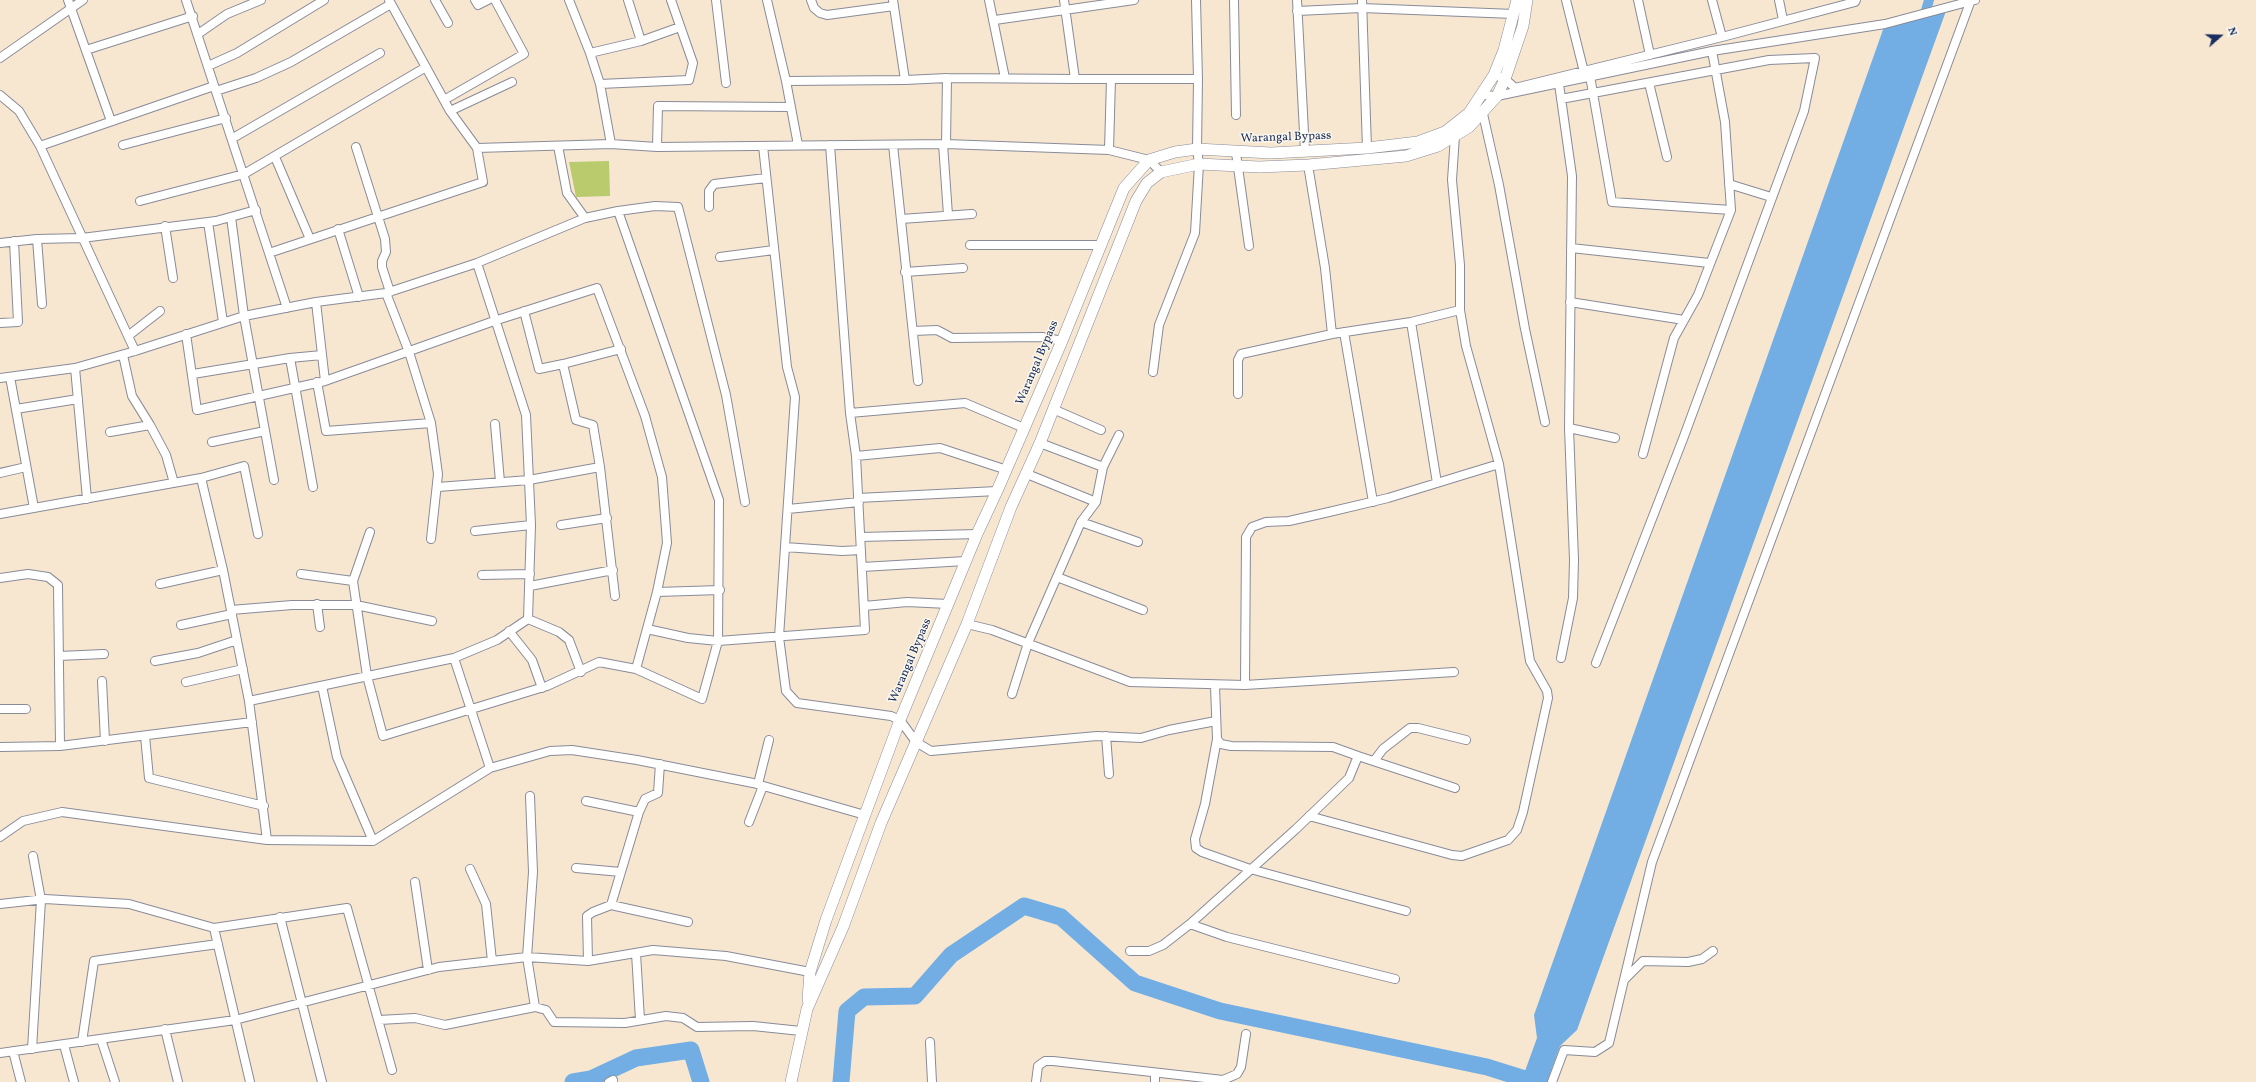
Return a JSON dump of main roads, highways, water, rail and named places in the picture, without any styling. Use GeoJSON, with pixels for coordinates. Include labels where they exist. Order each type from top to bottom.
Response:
{"type":"FeatureCollection","features":[{"type":"Feature","properties":{"kind":"main road","name":"Warangal Bypass"},"geometry":{"type":"LineString","coordinates":[[807,1009],[810,972],[832,901],[865,816],[892,717],[948,604],[977,534],[1007,470],[1124,188],[1149,160],[1174,152],[1197,149],[1236,152],[1367,148],[1418,142],[1445,132],[1469,113],[1482,95],[1494,74],[1514,14],[1517,0]]}},
{"type":"Feature","properties":{"kind":"main road"},"geometry":{"type":"LineString","coordinates":[[791,1082],[807,1009],[843,927],[880,823],[967,624],[1011,507],[1040,443],[1136,201],[1147,183],[1160,172],[1199,164],[1238,167],[1308,165],[1406,156],[1438,146],[1470,127],[1483,114],[1497,96],[1505,79],[1523,26],[1527,0]]}},
{"type":"Feature","properties":{"kind":"water"},"geometry":{"type":"Polygon","coordinates":[[[1946,11],[1577,1030],[1560,1046],[1547,1082],[1521,1082],[1537,1038],[1534,1015],[1885,24],[1946,11]]]}},
{"type":"Feature","properties":{"kind":"waterway"},"geometry":{"type":"LineString","coordinates":[[1923,21],[1929,0]]}},
{"type":"Feature","properties":{"kind":"waterway"},"geometry":{"type":"LineString","coordinates":[[841,1082],[847,1011],[864,997],[915,996],[951,955],[1024,906],[1061,917],[1135,983],[1220,1011],[1487,1067],[1535,1082]]}},
{"type":"Feature","properties":{"kind":"waterway"},"geometry":{"type":"LineString","coordinates":[[573,1082],[591,1079],[636,1058],[691,1050],[701,1082]]}}]}
